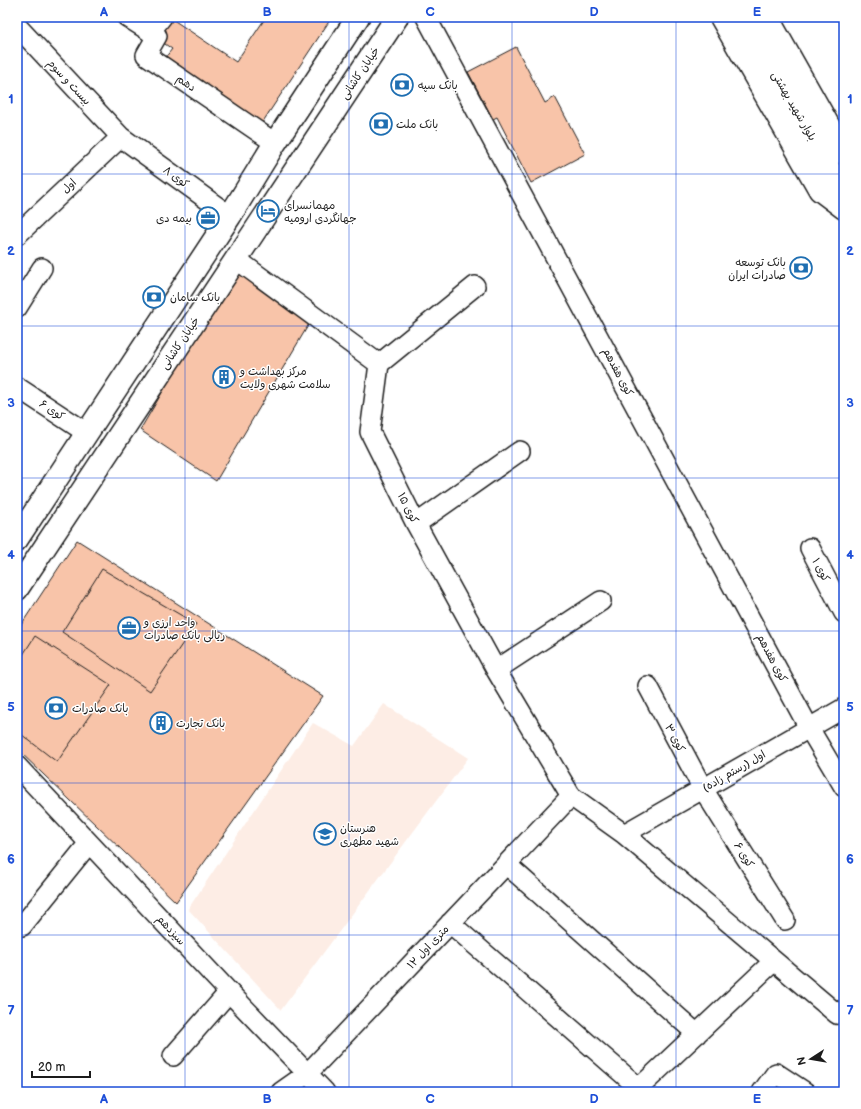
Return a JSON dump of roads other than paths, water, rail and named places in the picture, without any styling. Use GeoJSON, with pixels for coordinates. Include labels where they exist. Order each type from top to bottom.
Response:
{"type":"FeatureCollection","features":[{"type":"Feature","properties":{"kind":"main road"},"geometry":{"type":"LineString","coordinates":[[17,539],[230,216],[275,143],[358,17]]}},
{"type":"Feature","properties":{"kind":"main road","name":"خیابان کاشانی"},"geometry":{"type":"LineString","coordinates":[[17,588],[397,17]]}},
{"type":"Feature","properties":{"kind":"main road"},"geometry":{"type":"LineString","coordinates":[[721,17],[820,190],[844,208]]}},
{"type":"Feature","properties":{"kind":"main road","name":"بلوار شهید بهشتی"},"geometry":{"type":"LineString","coordinates":[[743,17],[844,194]]}},
{"type":"Feature","properties":{"kind":"main road","name":"بلوار شهید بهشتی"},"geometry":{"type":"LineString","coordinates":[[766,17],[844,153]]}},
{"type":"Feature","properties":{"kind":"main road"},"geometry":{"type":"LineString","coordinates":[[784,17],[844,123]]}},
{"type":"Feature","properties":{"kind":"street"},"geometry":{"type":"LineString","coordinates":[[127,17],[150,32],[162,17]]}},
{"type":"Feature","properties":{"kind":"street","name":"کوی هفدهم"},"geometry":{"type":"LineString","coordinates":[[426,17],[810,728],[844,788]]}},
{"type":"Feature","properties":{"kind":"street","name":"بیست و سوم"},"geometry":{"type":"LineString","coordinates":[[17,26],[121,137]]}},
{"type":"Feature","properties":{"kind":"street","name":"دهم"},"geometry":{"type":"LineString","coordinates":[[150,32],[157,36],[146,55],[275,143]]}},
{"type":"Feature","properties":{"kind":"street","name":"کوی ۸"},"geometry":{"type":"LineString","coordinates":[[121,137],[230,216]]}},
{"type":"Feature","properties":{"kind":"street","name":"اول"},"geometry":{"type":"LineString","coordinates":[[20,226],[121,137]]}},
{"type":"Feature","properties":{"kind":"street"},"geometry":{"type":"LineString","coordinates":[[236,259],[379,364],[475,286]]}},
{"type":"Feature","properties":{"kind":"street"},"geometry":{"type":"LineString","coordinates":[[17,308],[42,268]]}},
{"type":"Feature","properties":{"kind":"street","name":"کوی ۱۵"},"geometry":{"type":"LineString","coordinates":[[379,364],[370,432],[416,524],[496,670],[571,796]]}},
{"type":"Feature","properties":{"kind":"street","name":"کوی ۶"},"geometry":{"type":"LineString","coordinates":[[17,387],[87,433]]}},
{"type":"Feature","properties":{"kind":"street"},"geometry":{"type":"LineString","coordinates":[[416,524],[520,451]]}},
{"type":"Feature","properties":{"kind":"street","name":"کوی ۱"},"geometry":{"type":"LineString","coordinates":[[810,548],[844,613]]}},
{"type":"Feature","properties":{"kind":"street"},"geometry":{"type":"LineString","coordinates":[[496,670],[601,601]]}},
{"type":"Feature","properties":{"kind":"street","name":"کوی ۳"},"geometry":{"type":"LineString","coordinates":[[648,686],[703,789]]}},
{"type":"Feature","properties":{"kind":"street","name":"اول (رستم زاده)"},"geometry":{"type":"LineString","coordinates":[[624,834],[844,708]]}},
{"type":"Feature","properties":{"kind":"street","name":"سیزدهم"},"geometry":{"type":"LineString","coordinates":[[17,766],[325,1092]]}},
{"type":"Feature","properties":{"kind":"street","name":"کوی ۶"},"geometry":{"type":"LineString","coordinates":[[703,789],[785,920]]}},
{"type":"Feature","properties":{"kind":"street"},"geometry":{"type":"LineString","coordinates":[[571,796],[624,834],[774,961],[840,1012]]}},
{"type":"Feature","properties":{"kind":"street","name":"۱۲ متری اول"},"geometry":{"type":"LineString","coordinates":[[281,1092],[308,1073],[571,796]]}},
{"type":"Feature","properties":{"kind":"street"},"geometry":{"type":"LineString","coordinates":[[22,926],[90,843]]}},
{"type":"Feature","properties":{"kind":"street"},"geometry":{"type":"LineString","coordinates":[[506,864],[697,1034]]}},
{"type":"Feature","properties":{"kind":"street"},"geometry":{"type":"LineString","coordinates":[[450,923],[639,1088],[774,961]]}},
{"type":"Feature","properties":{"kind":"street"},"geometry":{"type":"LineString","coordinates":[[173,1056],[229,992]]}},
{"type":"Feature","properties":{"kind":"street"},"geometry":{"type":"LineString","coordinates":[[762,1092],[776,1073],[805,1092]]}},
{"type":"Feature","properties":{"kind":"place","name":"بانک سپه"},"geometry":{"type":"Point","coordinates":[402,85]}},
{"type":"Feature","properties":{"kind":"place","name":"بانک ملت"},"geometry":{"type":"Point","coordinates":[381,124]}},
{"type":"Feature","properties":{"kind":"place","name":"مهمانسرای جهانگردى ارومیه"},"geometry":{"type":"Point","coordinates":[268,211]}},
{"type":"Feature","properties":{"kind":"place","name":"بیمه دی"},"geometry":{"type":"Point","coordinates":[208,218]}},
{"type":"Feature","properties":{"kind":"place","name":"بانک توسعه صادرات ایران"},"geometry":{"type":"Point","coordinates":[801,268]}},
{"type":"Feature","properties":{"kind":"place","name":"بانک سامان"},"geometry":{"type":"Point","coordinates":[154,297]}},
{"type":"Feature","properties":{"kind":"place","name":"مرکز بهداشت و سلامت شهری ولایت"},"geometry":{"type":"Point","coordinates":[224,377]}},
{"type":"Feature","properties":{"kind":"place","name":"واحد ارزی و ریالی بانک صادرات"},"geometry":{"type":"Point","coordinates":[129,628]}},
{"type":"Feature","properties":{"kind":"place","name":"بانک صادرات"},"geometry":{"type":"Point","coordinates":[56,708]}},
{"type":"Feature","properties":{"kind":"place","name":"بانک تجارت"},"geometry":{"type":"Point","coordinates":[161,723]}},
{"type":"Feature","properties":{"kind":"place","name":"هنرستان شهید مطهری"},"geometry":{"type":"Point","coordinates":[325,834]}}]}
